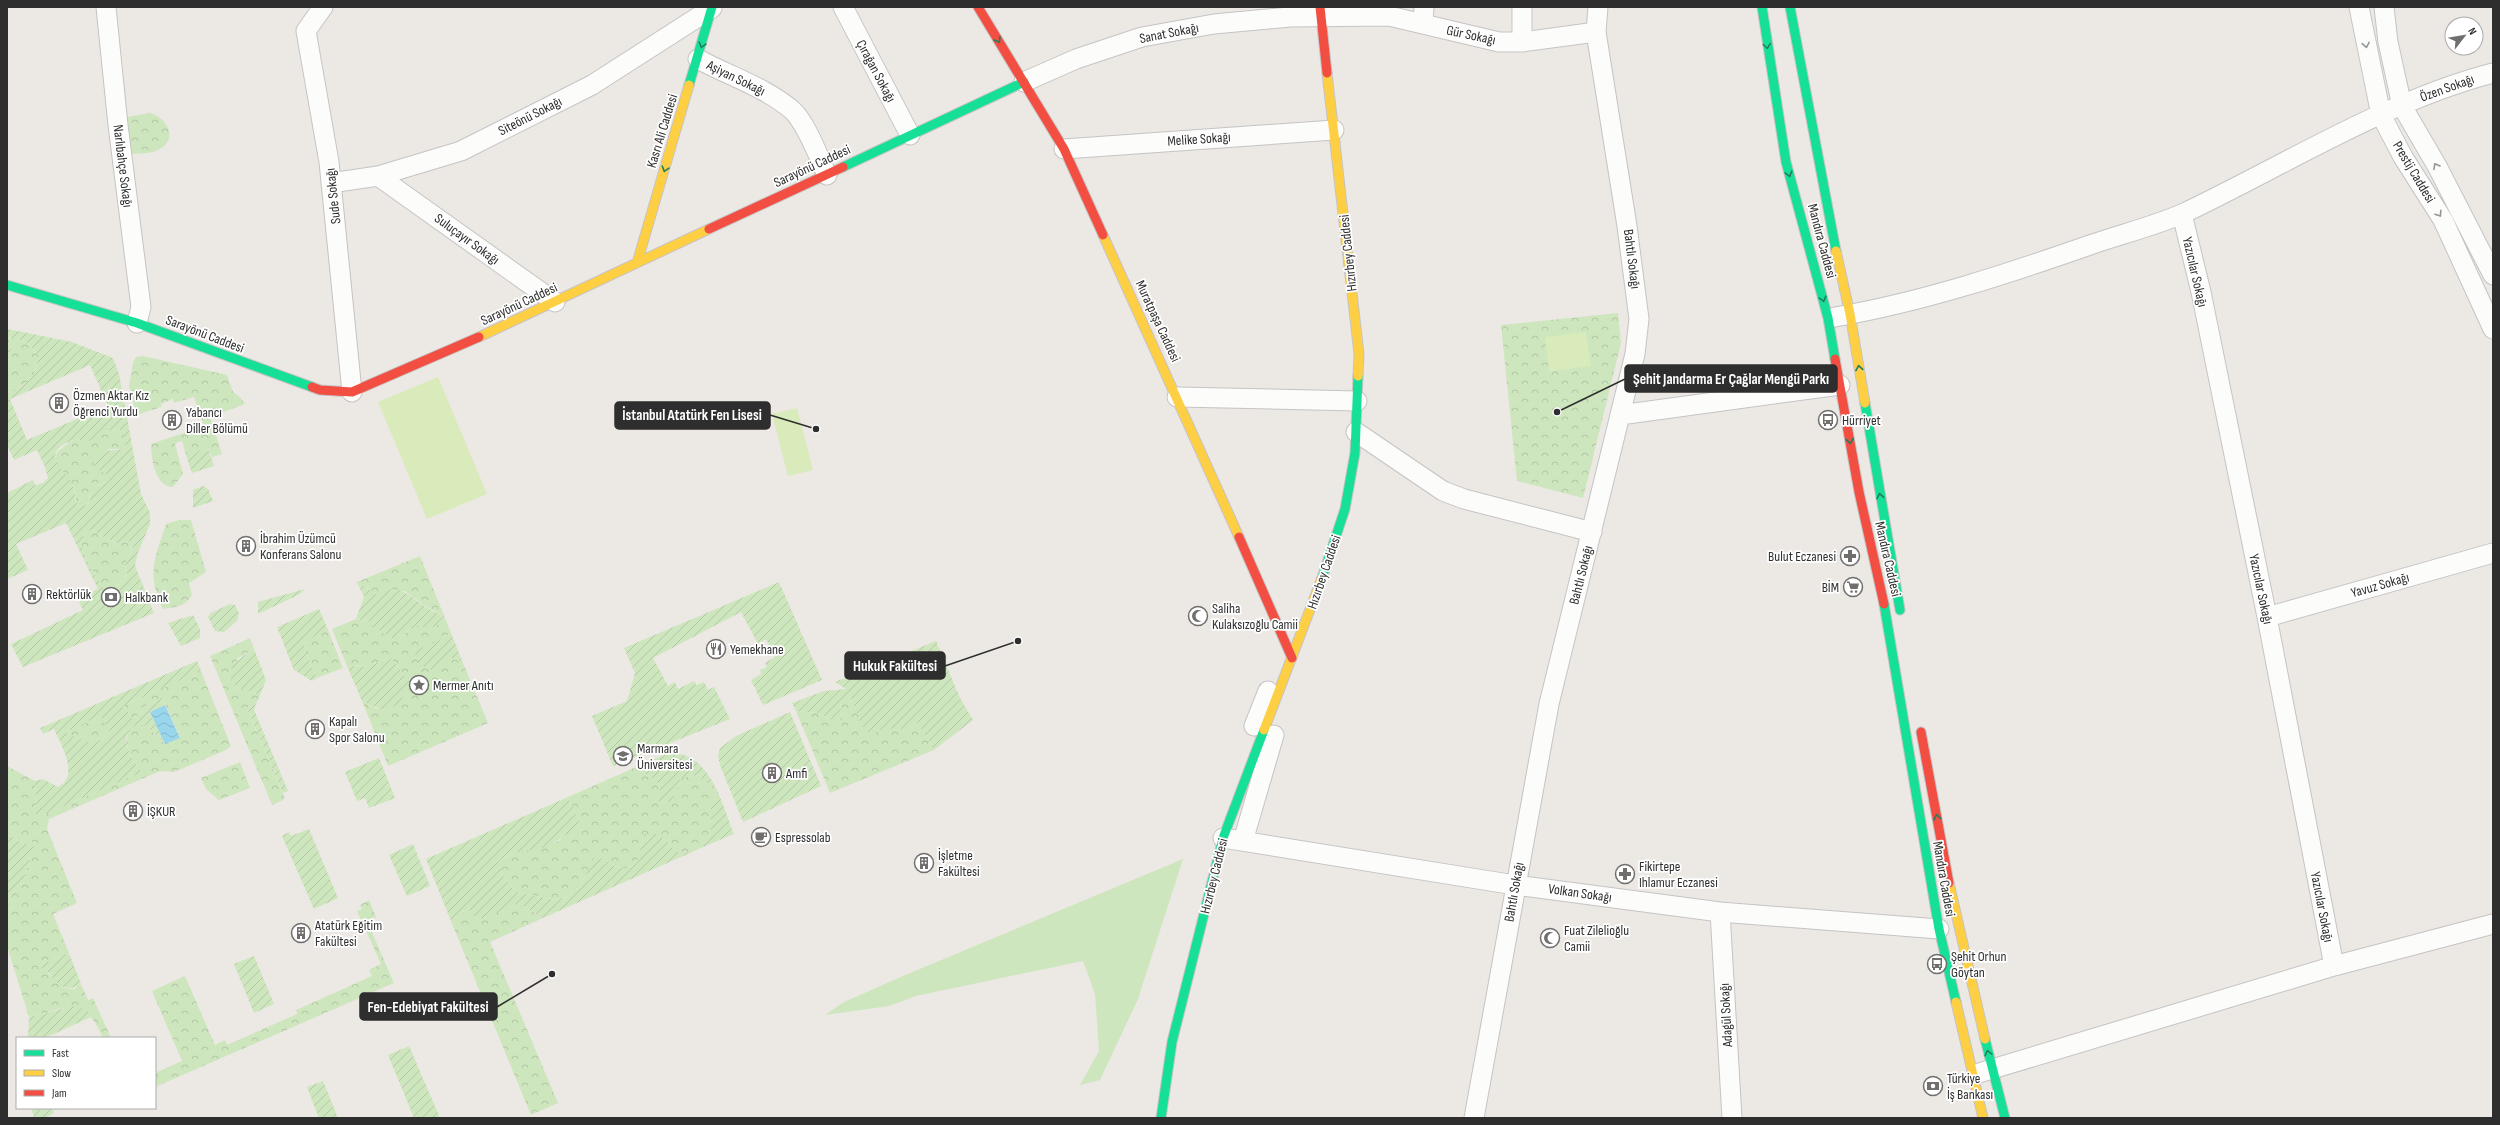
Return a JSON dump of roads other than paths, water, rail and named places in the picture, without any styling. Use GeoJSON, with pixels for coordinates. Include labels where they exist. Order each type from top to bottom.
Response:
{"type":"FeatureCollection","features":[{"type":"Feature","properties":{"kind":"street","name":"Narlıbahçe Sokağı"},"geometry":{"type":"LineString","coordinates":[[106,7],[118,125],[141,307],[137,324]]}},
{"type":"Feature","properties":{"kind":"street","name":"Sude Sokağı"},"geometry":{"type":"LineString","coordinates":[[323,7],[306,31],[331,184],[352,392]]}},
{"type":"Feature","properties":{"kind":"street","name":"Çırağan Sokağı"},"geometry":{"type":"LineString","coordinates":[[843,7],[910,135]]}},
{"type":"Feature","properties":{"kind":"street","name":"Muratpaşa Caddesi"},"geometry":{"type":"LineString","coordinates":[[978,7],[1064,149],[1177,397],[1289,651]]}},
{"type":"Feature","properties":{"kind":"street"},"geometry":{"type":"LineString","coordinates":[[1522,7],[1522,42]]}},
{"type":"Feature","properties":{"kind":"street"},"geometry":{"type":"LineString","coordinates":[[1596,32],[1598,7]]}},
{"type":"Feature","properties":{"kind":"street","name":"Mandıra Caddesi"},"geometry":{"type":"LineString","coordinates":[[1762,7],[1786,162],[1828,318],[1859,492],[1887,616],[1939,929],[1983,1118]]}},
{"type":"Feature","properties":{"kind":"street","name":"Mandıra Caddesi"},"geometry":{"type":"LineString","coordinates":[[1790,7],[1826,209],[1850,314],[1902,622]]}},
{"type":"Feature","properties":{"kind":"street","name":"Prestij Caddesi"},"geometry":{"type":"LineString","coordinates":[[2359,7],[2381,115],[2403,157],[2443,220],[2493,329]]}},
{"type":"Feature","properties":{"kind":"street","name":"Prestij Caddesi"},"geometry":{"type":"LineString","coordinates":[[2384,7],[2388,42],[2402,106],[2437,166],[2493,275]]}},
{"type":"Feature","properties":{"kind":"street","name":"Siteönü Sokağı"},"geometry":{"type":"LineString","coordinates":[[331,184],[378,176],[461,151],[592,85],[712,8]]}},
{"type":"Feature","properties":{"kind":"street","name":"Kasrı Ali Caddesi"},"geometry":{"type":"LineString","coordinates":[[637,263],[712,8]]}},
{"type":"Feature","properties":{"kind":"street","name":"Sanat Sokağı"},"geometry":{"type":"LineString","coordinates":[[1024,82],[1076,59],[1142,37],[1214,24],[1290,17],[1321,12]]}},
{"type":"Feature","properties":{"kind":"street","name":"Gür Sokağı"},"geometry":{"type":"LineString","coordinates":[[1321,12],[1389,16],[1423,15],[1499,42],[1522,42],[1596,32]]}},
{"type":"Feature","properties":{"kind":"street","name":"Hızırbey Caddesi"},"geometry":{"type":"LineString","coordinates":[[1254,726],[1326,569],[1345,509],[1355,453],[1359,354],[1321,12]]}},
{"type":"Feature","properties":{"kind":"street","name":"Bahtlı Sokağı"},"geometry":{"type":"LineString","coordinates":[[1474,1118],[1515,884],[1549,704],[1635,354],[1639,319],[1627,226],[1596,32]]}},
{"type":"Feature","properties":{"kind":"street","name":"Aşiyan Sokağı"},"geometry":{"type":"LineString","coordinates":[[698,59],[731,77],[756,86],[792,110],[800,121],[827,175]]}},
{"type":"Feature","properties":{"kind":"street","name":"Özen Sokağı"},"geometry":{"type":"LineString","coordinates":[[1828,318],[1916,299],[2063,254],[2182,214],[2381,115],[2454,83],[2493,72]]}},
{"type":"Feature","properties":{"kind":"street","name":"Sarayönü Caddesi"},"geometry":{"type":"LineString","coordinates":[[7,285],[137,324],[320,390],[352,392],[439,356],[1024,82]]}},
{"type":"Feature","properties":{"kind":"street","name":"Melike Sokağı"},"geometry":{"type":"LineString","coordinates":[[1064,149],[1334,130]]}},
{"type":"Feature","properties":{"kind":"street","name":"Suluçayır Sokağı"},"geometry":{"type":"LineString","coordinates":[[378,176],[555,302]]}},
{"type":"Feature","properties":{"kind":"street","name":"Yazıcılar Sokağı"},"geometry":{"type":"LineString","coordinates":[[2182,214],[2201,292],[2267,617],[2334,966]]}},
{"type":"Feature","properties":{"kind":"street"},"geometry":{"type":"LineString","coordinates":[[1620,415],[1840,385]]}},
{"type":"Feature","properties":{"kind":"street"},"geometry":{"type":"LineString","coordinates":[[1177,397],[1357,401]]}},
{"type":"Feature","properties":{"kind":"street"},"geometry":{"type":"LineString","coordinates":[[1356,432],[1443,491],[1464,499],[1592,532]]}},
{"type":"Feature","properties":{"kind":"street","name":"Yavuz Sokağı"},"geometry":{"type":"LineString","coordinates":[[2267,617],[2493,553]]}},
{"type":"Feature","properties":{"kind":"street","name":"Hızırbey Caddesi"},"geometry":{"type":"LineString","coordinates":[[1161,1118],[1172,1042],[1223,838],[1289,651]]}},
{"type":"Feature","properties":{"kind":"street","name":"Mandıra Caddesi"},"geometry":{"type":"LineString","coordinates":[[1918,720],[1956,920],[2005,1118]]}},
{"type":"Feature","properties":{"kind":"street","name":"Hızırbey Caddesi"},"geometry":{"type":"LineString","coordinates":[[1243,841],[1274,735]]}},
{"type":"Feature","properties":{"kind":"street","name":"Volkan Sokağı"},"geometry":{"type":"LineString","coordinates":[[1223,838],[1515,884],[1720,912],[1939,929]]}},
{"type":"Feature","properties":{"kind":"street","name":"Adagül Sokağı"},"geometry":{"type":"LineString","coordinates":[[1720,912],[1732,1118]]}},
{"type":"Feature","properties":{"kind":"street"},"geometry":{"type":"LineString","coordinates":[[1972,1075],[2334,966],[2493,924]]}},
{"type":"Feature","properties":{"kind":"water"},"geometry":{"type":"Polygon","coordinates":[[[165,705],[180,738],[165,744],[150,712],[165,705]]]}},
{"type":"Feature","properties":{"kind":"place","name":"Özmen Aktar Kız Öğrenci Yurdu"},"geometry":{"type":"Point","coordinates":[59,403]}},
{"type":"Feature","properties":{"kind":"place","name":"Şehit Jandarma Er Çağlar Mengü Parkı"},"geometry":{"type":"Point","coordinates":[1557,412]}},
{"type":"Feature","properties":{"kind":"place","name":"Yabancı Diller Bölümü"},"geometry":{"type":"Point","coordinates":[172,420]}},
{"type":"Feature","properties":{"kind":"place","name":"Hürriyet"},"geometry":{"type":"Point","coordinates":[1828,420]}},
{"type":"Feature","properties":{"kind":"place","name":"İstanbul Atatürk Fen Lisesi"},"geometry":{"type":"Point","coordinates":[816,429]}},
{"type":"Feature","properties":{"kind":"place","name":"İbrahim Üzümcü Konferans Salonu"},"geometry":{"type":"Point","coordinates":[246,546]}},
{"type":"Feature","properties":{"kind":"place","name":"Bulut Eczanesi"},"geometry":{"type":"Point","coordinates":[1850,556]}},
{"type":"Feature","properties":{"kind":"place","name":"BİM"},"geometry":{"type":"Point","coordinates":[1853,587]}},
{"type":"Feature","properties":{"kind":"place","name":"Rektörlük"},"geometry":{"type":"Point","coordinates":[32,594]}},
{"type":"Feature","properties":{"kind":"place","name":"Halkbank"},"geometry":{"type":"Point","coordinates":[111,597]}},
{"type":"Feature","properties":{"kind":"place","name":"Saliha Kulaksızoğlu Camii"},"geometry":{"type":"Point","coordinates":[1198,616]}},
{"type":"Feature","properties":{"kind":"place","name":"Hukuk Fakültesi"},"geometry":{"type":"Point","coordinates":[1018,641]}},
{"type":"Feature","properties":{"kind":"place","name":"Yemekhane"},"geometry":{"type":"Point","coordinates":[716,649]}},
{"type":"Feature","properties":{"kind":"place","name":"Mermer Anıtı"},"geometry":{"type":"Point","coordinates":[419,685]}},
{"type":"Feature","properties":{"kind":"place","name":"Kapalı Spor Salonu"},"geometry":{"type":"Point","coordinates":[315,729]}},
{"type":"Feature","properties":{"kind":"place","name":"Marmara Üniversitesi"},"geometry":{"type":"Point","coordinates":[623,756]}},
{"type":"Feature","properties":{"kind":"place","name":"Amfi"},"geometry":{"type":"Point","coordinates":[772,773]}},
{"type":"Feature","properties":{"kind":"place","name":"İŞKUR"},"geometry":{"type":"Point","coordinates":[133,811]}},
{"type":"Feature","properties":{"kind":"place","name":"Espressolab"},"geometry":{"type":"Point","coordinates":[761,837]}},
{"type":"Feature","properties":{"kind":"place","name":"İşletme Fakültesi"},"geometry":{"type":"Point","coordinates":[924,863]}},
{"type":"Feature","properties":{"kind":"place","name":"Fikirtepe Ihlamur Eczanesi"},"geometry":{"type":"Point","coordinates":[1625,874]}},
{"type":"Feature","properties":{"kind":"place","name":"Atatürk Eğitim Fakültesi"},"geometry":{"type":"Point","coordinates":[301,933]}},
{"type":"Feature","properties":{"kind":"place","name":"Fuat Zilelioğlu Camii"},"geometry":{"type":"Point","coordinates":[1550,938]}},
{"type":"Feature","properties":{"kind":"place","name":"Şehit Orhun Göytan"},"geometry":{"type":"Point","coordinates":[1937,964]}},
{"type":"Feature","properties":{"kind":"place","name":"Fen-Edebiyat Fakültesi"},"geometry":{"type":"Point","coordinates":[552,974]}},
{"type":"Feature","properties":{"kind":"place","name":"Türkiye İş Bankası"},"geometry":{"type":"Point","coordinates":[1933,1086]}}]}
